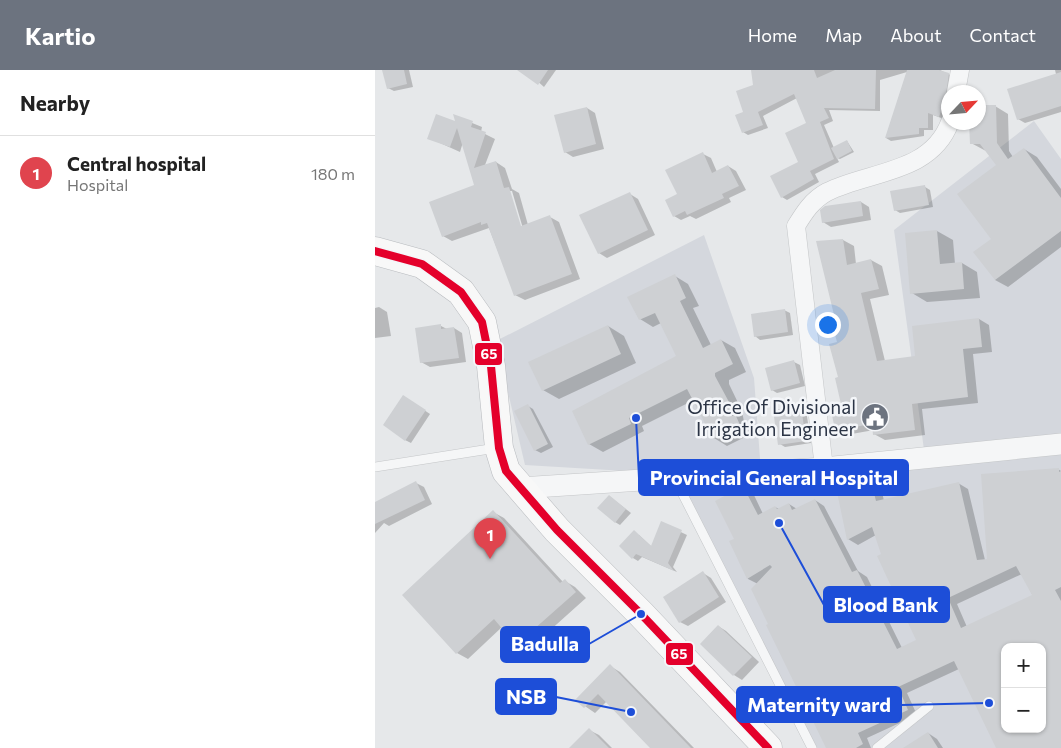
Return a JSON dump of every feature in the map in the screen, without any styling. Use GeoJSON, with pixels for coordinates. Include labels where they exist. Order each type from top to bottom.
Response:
{"type":"FeatureCollection","features":[{"type":"Feature","properties":{"kind":"highway"},"geometry":{"type":"LineString","coordinates":[[375,251],[422,264],[442,276],[461,292],[482,322],[491,366],[499,448],[506,471],[557,530],[641,614],[768,748]]}},
{"type":"Feature","properties":{"kind":"street"},"geometry":{"type":"LineString","coordinates":[[957,85],[960,70]]}},
{"type":"Feature","properties":{"kind":"street"},"geometry":{"type":"LineString","coordinates":[[825,468],[796,226],[808,207],[826,192],[916,162],[945,136],[947,130]]}},
{"type":"Feature","properties":{"kind":"street"},"geometry":{"type":"LineString","coordinates":[[520,488],[825,468],[1061,444]]}},
{"type":"Feature","properties":{"kind":"lane"},"geometry":{"type":"LineString","coordinates":[[375,467],[499,448]]}},
{"type":"Feature","properties":{"kind":"lane"},"geometry":{"type":"LineString","coordinates":[[675,479],[812,748]]}},
{"type":"Feature","properties":{"kind":"lane"},"geometry":{"type":"LineString","coordinates":[[877,748],[929,706]]}},
{"type":"Feature","properties":{"kind":"shaded area"},"geometry":{"type":"Polygon","coordinates":[[[1034,121],[1061,159],[1061,748],[812,748],[675,479],[659,473],[525,465],[496,341],[704,235],[754,378],[761,472],[925,457],[894,230],[1034,121]]]}},
{"type":"Feature","properties":{"kind":"building"},"geometry":{"type":"Polygon","coordinates":[[[382,70],[404,70],[407,84],[387,89],[382,70]]]}},
{"type":"Feature","properties":{"kind":"building"},"geometry":{"type":"Polygon","coordinates":[[[517,70],[548,70],[538,85],[517,70]]]}},
{"type":"Feature","properties":{"kind":"building"},"geometry":{"type":"Polygon","coordinates":[[[751,70],[814,70],[817,78],[835,70],[876,70],[875,109],[824,108],[829,118],[820,122],[834,159],[810,171],[814,179],[781,198],[770,176],[798,162],[785,133],[806,123],[794,94],[758,112],[763,125],[742,133],[735,115],[743,112],[736,91],[753,85],[751,70]]]}},
{"type":"Feature","properties":{"kind":"building"},"geometry":{"type":"Polygon","coordinates":[[[907,70],[939,70],[949,73],[947,85],[941,85],[941,111],[939,117],[928,113],[928,128],[919,128],[919,134],[885,138],[907,70]]]}},
{"type":"Feature","properties":{"kind":"building"},"geometry":{"type":"Polygon","coordinates":[[[1061,72],[1061,106],[1017,120],[1007,89],[1061,72]]]}},
{"type":"Feature","properties":{"kind":"building"},"geometry":{"type":"Polygon","coordinates":[[[986,105],[996,105],[997,143],[1008,159],[1024,148],[1061,198],[1061,231],[995,280],[973,252],[991,239],[957,194],[996,165],[980,144],[970,144],[969,130],[986,130],[986,105]]]}},
{"type":"Feature","properties":{"kind":"building"},"geometry":{"type":"Polygon","coordinates":[[[587,107],[596,144],[564,153],[554,115],[587,107]]]}},
{"type":"Feature","properties":{"kind":"building"},"geometry":{"type":"Polygon","coordinates":[[[436,114],[455,121],[453,114],[473,121],[471,127],[486,132],[474,168],[496,161],[504,188],[509,187],[521,226],[550,215],[572,274],[514,296],[487,223],[481,225],[481,222],[442,237],[429,202],[474,185],[457,128],[450,147],[427,139],[436,114]]]}},
{"type":"Feature","properties":{"kind":"building"},"geometry":{"type":"Polygon","coordinates":[[[847,140],[852,151],[837,159],[831,148],[847,140]]]}},
{"type":"Feature","properties":{"kind":"building"},"geometry":{"type":"Polygon","coordinates":[[[703,152],[712,173],[728,165],[739,186],[722,194],[724,198],[687,215],[685,211],[673,217],[665,200],[677,194],[665,170],[703,152]]]}},
{"type":"Feature","properties":{"kind":"building"},"geometry":{"type":"Polygon","coordinates":[[[925,185],[929,205],[894,211],[890,191],[925,185]]]}},
{"type":"Feature","properties":{"kind":"building"},"geometry":{"type":"Polygon","coordinates":[[[630,192],[648,230],[598,254],[579,215],[630,192]]]}},
{"type":"Feature","properties":{"kind":"building"},"geometry":{"type":"Polygon","coordinates":[[[861,201],[863,216],[822,223],[820,210],[825,206],[861,201]]]}},
{"type":"Feature","properties":{"kind":"building"},"geometry":{"type":"Polygon","coordinates":[[[937,230],[940,264],[962,262],[964,289],[910,294],[905,233],[937,230]]]}},
{"type":"Feature","properties":{"kind":"building"},"geometry":{"type":"Polygon","coordinates":[[[843,239],[847,265],[871,259],[879,289],[861,293],[877,361],[915,356],[912,326],[979,318],[982,347],[963,349],[968,397],[912,404],[915,430],[873,435],[872,424],[835,430],[832,415],[843,413],[835,378],[838,377],[829,344],[837,342],[832,324],[836,323],[816,241],[843,239]]]}},
{"type":"Feature","properties":{"kind":"building"},"geometry":{"type":"Polygon","coordinates":[[[675,274],[686,298],[680,301],[703,348],[721,339],[733,364],[715,373],[715,376],[729,402],[732,416],[736,416],[740,425],[713,439],[687,389],[629,418],[631,424],[588,445],[572,411],[676,356],[655,313],[639,320],[627,297],[675,274]]]}},
{"type":"Feature","properties":{"kind":"building"},"geometry":{"type":"Polygon","coordinates":[[[785,309],[788,332],[754,337],[751,314],[785,309]]]}},
{"type":"Feature","properties":{"kind":"building"},"geometry":{"type":"Polygon","coordinates":[[[441,324],[441,329],[454,327],[459,358],[420,363],[415,328],[441,324]]]}},
{"type":"Feature","properties":{"kind":"building"},"geometry":{"type":"Polygon","coordinates":[[[608,325],[621,354],[542,391],[528,362],[608,325]]]}},
{"type":"Feature","properties":{"kind":"building"},"geometry":{"type":"Polygon","coordinates":[[[794,360],[800,383],[771,391],[765,368],[794,360]]]}},
{"type":"Feature","properties":{"kind":"building"},"geometry":{"type":"Polygon","coordinates":[[[403,395],[426,410],[405,441],[383,425],[403,395]]]}},
{"type":"Feature","properties":{"kind":"building"},"geometry":{"type":"Polygon","coordinates":[[[528,404],[548,444],[534,451],[514,411],[528,404]]]}},
{"type":"Feature","properties":{"kind":"building"},"geometry":{"type":"Polygon","coordinates":[[[801,406],[806,441],[778,445],[773,410],[801,406]]]}},
{"type":"Feature","properties":{"kind":"building"},"geometry":{"type":"Polygon","coordinates":[[[1059,468],[1059,472],[1061,471],[1061,587],[1055,590],[1061,601],[1061,748],[996,748],[954,661],[898,687],[908,710],[858,733],[863,744],[856,748],[826,748],[766,625],[768,624],[751,589],[772,567],[770,565],[747,579],[729,541],[734,539],[715,501],[743,486],[758,515],[775,506],[777,509],[789,503],[792,510],[815,499],[852,572],[857,570],[897,649],[916,640],[877,556],[881,554],[872,527],[847,540],[837,492],[872,485],[876,501],[959,482],[977,560],[987,559],[981,474],[1059,468]],[[1016,566],[948,598],[961,628],[1032,595],[1016,566]]]}},
{"type":"Feature","properties":{"kind":"building"},"geometry":{"type":"Polygon","coordinates":[[[416,481],[425,500],[375,524],[375,502],[416,481]]]}},
{"type":"Feature","properties":{"kind":"building"},"geometry":{"type":"Polygon","coordinates":[[[609,495],[626,509],[615,523],[597,508],[609,495]]]}},
{"type":"Feature","properties":{"kind":"building"},"geometry":{"type":"Polygon","coordinates":[[[493,510],[560,583],[565,579],[576,592],[516,645],[494,619],[456,654],[402,595],[493,510]]]}},
{"type":"Feature","properties":{"kind":"building"},"geometry":{"type":"Polygon","coordinates":[[[661,521],[682,530],[668,563],[674,571],[636,554],[632,559],[619,546],[634,530],[651,546],[661,521]]]}},
{"type":"Feature","properties":{"kind":"building"},"geometry":{"type":"Polygon","coordinates":[[[703,571],[719,597],[679,623],[663,597],[703,571]]]}},
{"type":"Feature","properties":{"kind":"building"},"geometry":{"type":"Polygon","coordinates":[[[718,625],[752,657],[733,676],[700,644],[718,625]]]}},
{"type":"Feature","properties":{"kind":"building"},"geometry":{"type":"Polygon","coordinates":[[[610,664],[691,748],[650,748],[598,694],[584,708],[575,700],[610,664]]]}},
{"type":"Feature","properties":{"kind":"building"},"geometry":{"type":"Polygon","coordinates":[[[589,728],[609,748],[569,748],[589,728]]]}},
{"type":"Feature","properties":{"kind":"building"},"geometry":{"type":"Polygon","coordinates":[[[928,732],[938,748],[903,748],[928,732]]]}},
{"type":"Feature","properties":{"kind":"transit line","name":"65"},"geometry":{"type":"LineString","coordinates":[[375,251],[422,264],[461,292],[482,322],[491,366],[499,448],[506,471],[557,530],[641,614],[768,748]]}},
{"type":"Feature","properties":{"kind":"place","name":"Office Of Divisional Irrigation Engineer"},"geometry":{"type":"Point","coordinates":[875,417]}},
{"type":"Feature","properties":{"kind":"place","name":"Provincial General Hospital"},"geometry":{"type":"Point","coordinates":[636,418]}},
{"type":"Feature","properties":{"kind":"place","name":"Blood Bank"},"geometry":{"type":"Point","coordinates":[779,523]}},
{"type":"Feature","properties":{"kind":"place","name":"Central hospital"},"geometry":{"type":"Point","coordinates":[490,559]}},
{"type":"Feature","properties":{"kind":"place","name":"Badulla"},"geometry":{"type":"Point","coordinates":[641,614]}},
{"type":"Feature","properties":{"kind":"place","name":"Maternity ward"},"geometry":{"type":"Point","coordinates":[989,703]}},
{"type":"Feature","properties":{"kind":"place","name":"NSB"},"geometry":{"type":"Point","coordinates":[631,712]}}]}
